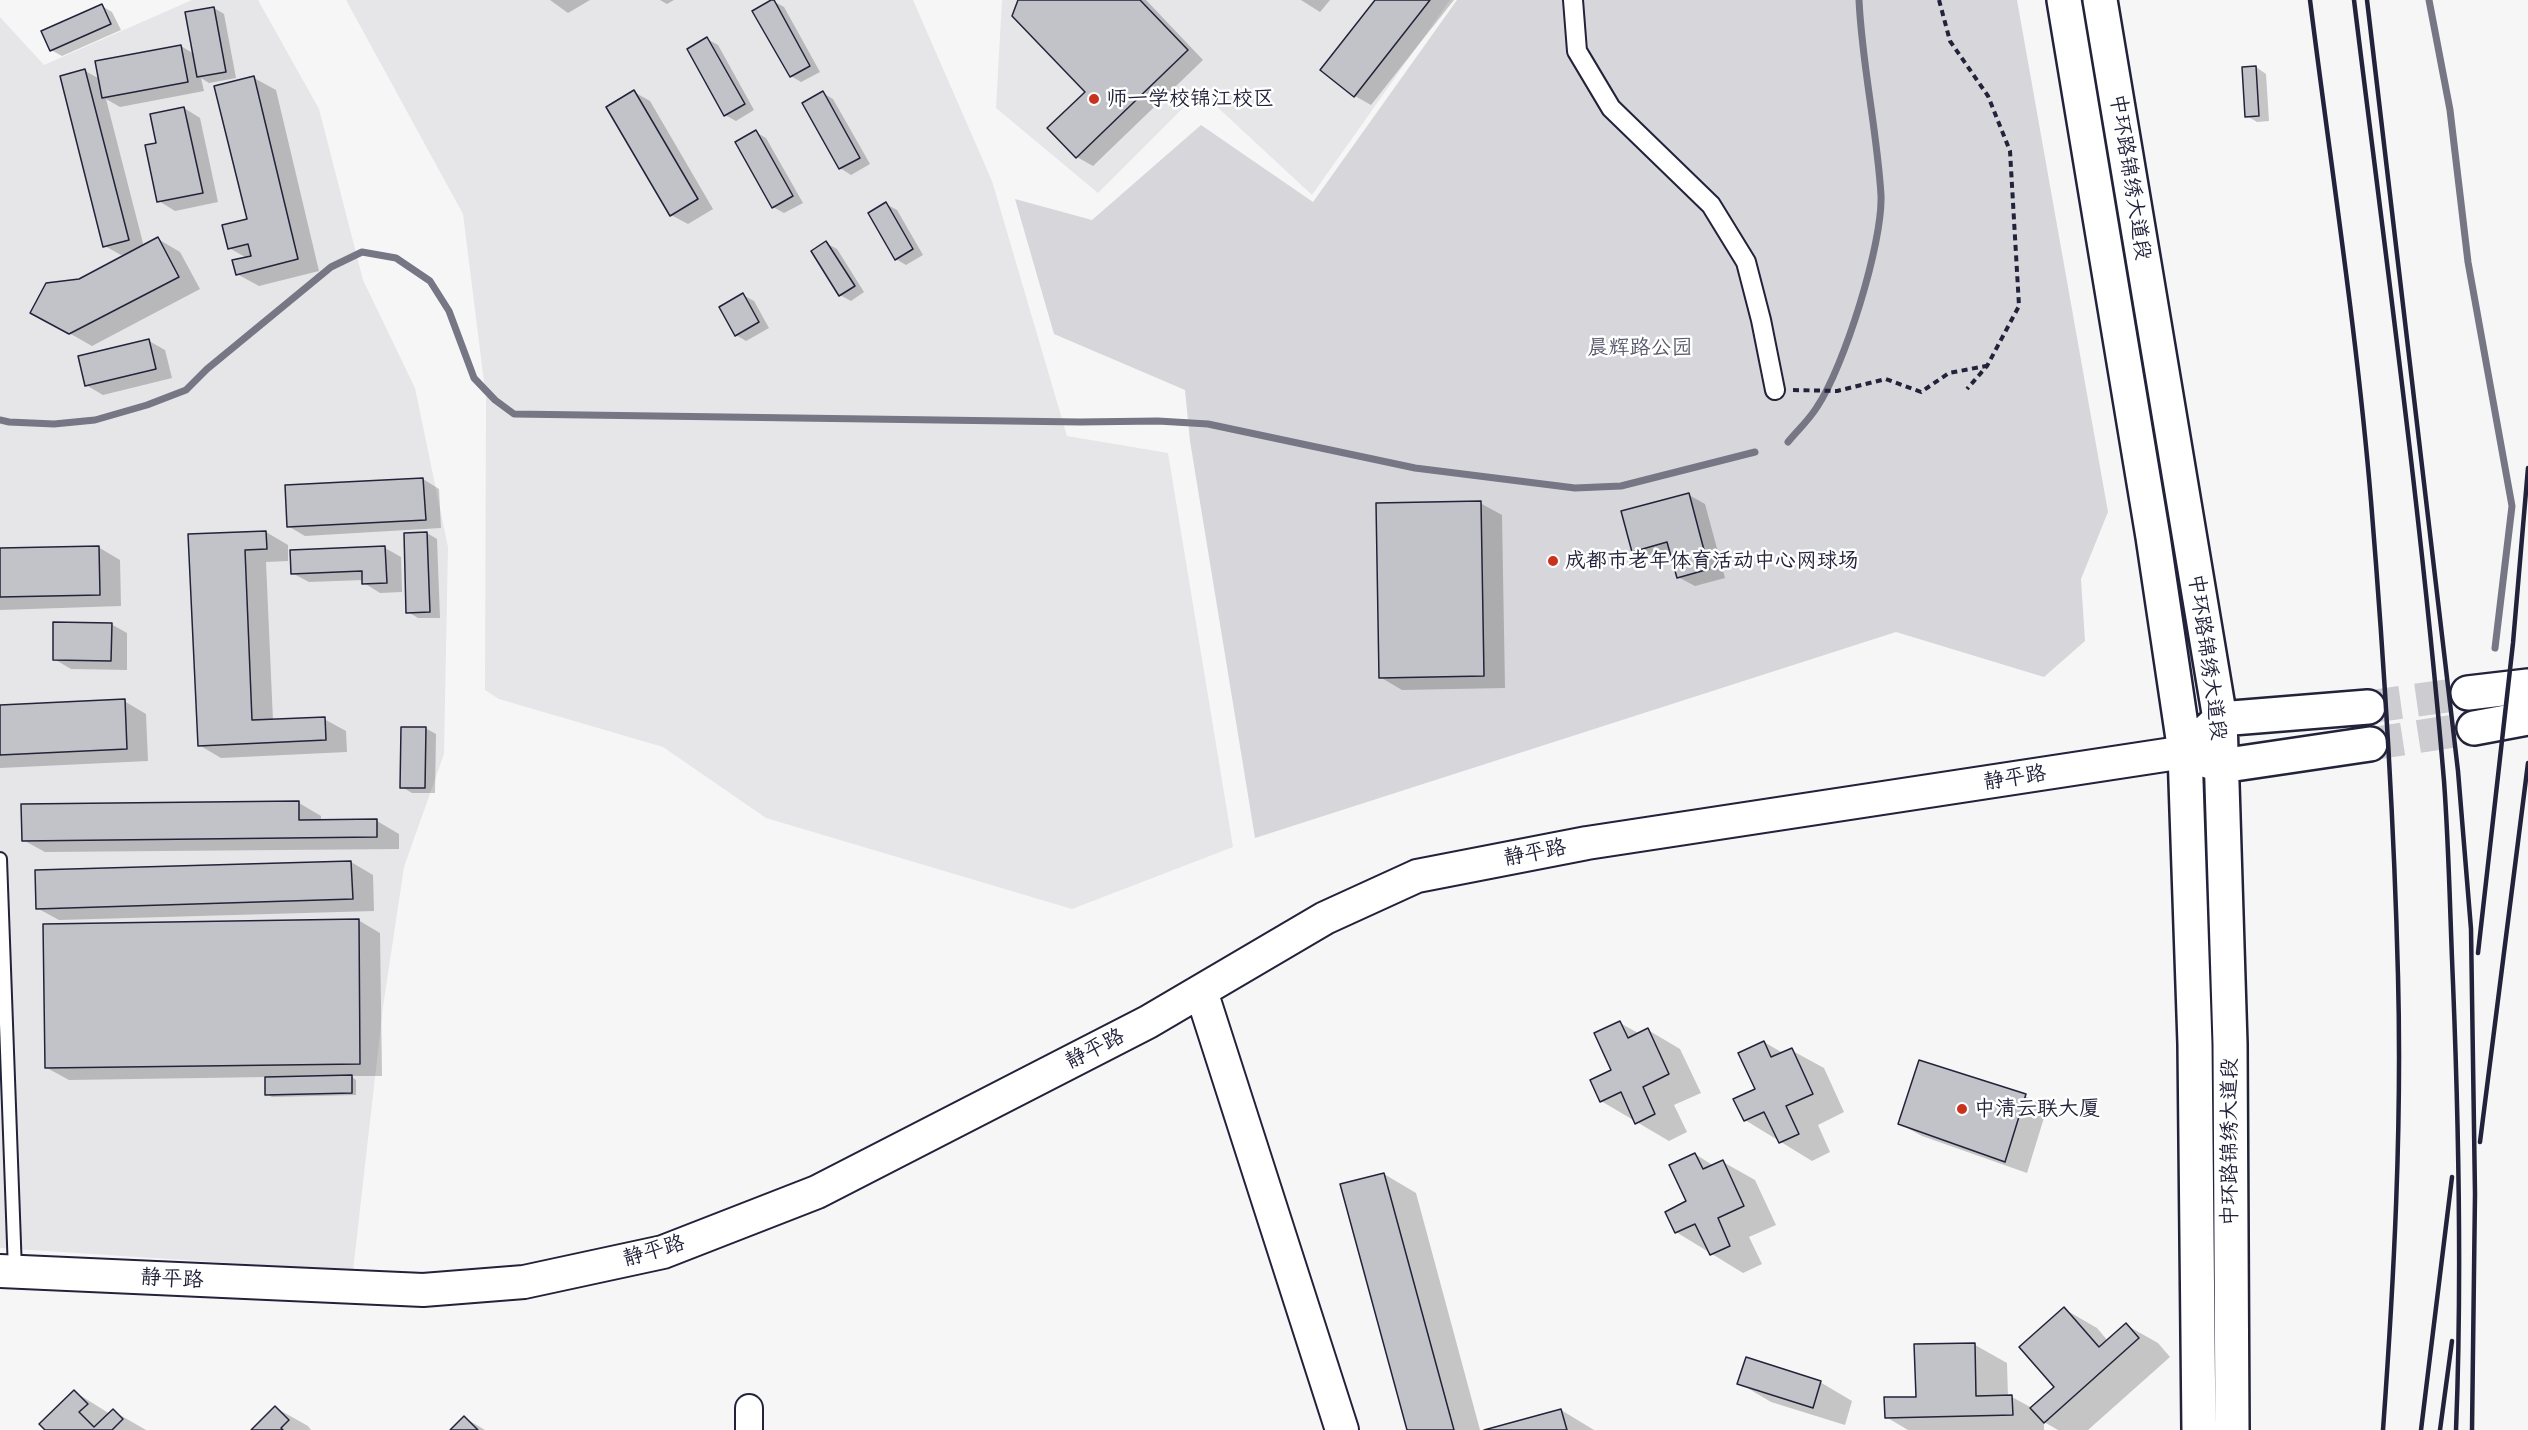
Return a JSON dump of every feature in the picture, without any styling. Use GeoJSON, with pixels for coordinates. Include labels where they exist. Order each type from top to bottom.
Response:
{"type":"FeatureCollection","features":[{"type":"Feature","properties":{"kind":"main road","name":"中环路锦绣大道段"},"geometry":{"type":"LineString","coordinates":[[2064,0],[2153,537],[2185,752],[2195,1044],[2199,1430]]}},
{"type":"Feature","properties":{"kind":"main road","name":"中环路锦绣大道段"},"geometry":{"type":"LineString","coordinates":[[2100,0],[2220,719],[2230,1044],[2232,1430]]}},
{"type":"Feature","properties":{"kind":"main road"},"geometry":{"type":"LineString","coordinates":[[2468,693],[2528,686]]}},
{"type":"Feature","properties":{"kind":"main road"},"geometry":{"type":"LineString","coordinates":[[2368,707],[2220,719],[2185,752],[2221,766],[2370,744]]}},
{"type":"Feature","properties":{"kind":"main road"},"geometry":{"type":"LineString","coordinates":[[2474,728],[2528,718]]}},
{"type":"Feature","properties":{"kind":"street"},"geometry":{"type":"LineString","coordinates":[[1573,0],[1577,51],[1611,108],[1711,204],[1746,262],[1761,320],[1775,390]]}},
{"type":"Feature","properties":{"kind":"street","name":"静平路"},"geometry":{"type":"LineString","coordinates":[[8,1272],[423,1290],[524,1282],[663,1252],[817,1191],[1148,1022],[1325,918],[1417,876],[1587,843],[2185,752]]}},
{"type":"Feature","properties":{"kind":"street"},"geometry":{"type":"LineString","coordinates":[[1201,991],[1342,1430]]}},
{"type":"Feature","properties":{"kind":"lane"},"geometry":{"type":"LineString","coordinates":[[0,859],[8,1272]]}},
{"type":"Feature","properties":{"kind":"path"},"geometry":{"type":"LineString","coordinates":[[1939,0],[1950,41],[1988,96],[2010,151],[2019,306],[1987,366],[1967,389]]}},
{"type":"Feature","properties":{"kind":"path"},"geometry":{"type":"LineString","coordinates":[[1810,390],[1837,391],[1886,379],[1921,392],[1948,373],[1987,366]]}},
{"type":"Feature","properties":{"kind":"shaded area"},"geometry":{"type":"Polygon","coordinates":[[[192,0],[258,0],[319,109],[363,280],[415,388],[448,547],[444,754],[404,867],[383,1007],[353,1271],[0,1248],[0,17],[44,65],[192,0]]]}},
{"type":"Feature","properties":{"kind":"shaded area"},"geometry":{"type":"Polygon","coordinates":[[[346,0],[913,0],[992,181],[1067,436],[1168,453],[1233,847],[1072,909],[766,818],[663,747],[499,699],[485,690],[486,398],[463,214],[346,0]]]}},
{"type":"Feature","properties":{"kind":"shaded area","name":"师一学校锦江校区"},"geometry":{"type":"Polygon","coordinates":[[[1002,0],[1450,0],[1312,195],[1200,91],[1098,193],[996,108],[1002,0]]]}},
{"type":"Feature","properties":{"kind":"green space","name":"晨辉路公园"},"geometry":{"type":"Polygon","coordinates":[[[1457,0],[2017,0],[2108,512],[2081,579],[2085,641],[2044,677],[1896,632],[1255,838],[1190,441],[1185,390],[1054,334],[1015,199],[1092,220],[1201,125],[1313,202],[1457,0]]]}},
{"type":"Feature","properties":{"kind":"building"},"geometry":{"type":"Polygon","coordinates":[[[774,0],[810,66],[790,77],[752,11],[774,0]]]}},
{"type":"Feature","properties":{"kind":"building"},"geometry":{"type":"Polygon","coordinates":[[[1018,0],[1140,0],[1188,50],[1076,158],[1047,128],[1085,92],[1012,16],[1018,0]]]}},
{"type":"Feature","properties":{"kind":"building"},"geometry":{"type":"Polygon","coordinates":[[[1375,0],[1430,0],[1354,97],[1320,70],[1375,0]]]}},
{"type":"Feature","properties":{"kind":"building"},"geometry":{"type":"Polygon","coordinates":[[[102,4],[111,24],[50,51],[41,31],[102,4]]]}},
{"type":"Feature","properties":{"kind":"building"},"geometry":{"type":"Polygon","coordinates":[[[214,7],[226,72],[197,77],[185,12],[214,7]]]}},
{"type":"Feature","properties":{"kind":"building"},"geometry":{"type":"Polygon","coordinates":[[[707,37],[745,104],[724,116],[687,49],[707,37]]]}},
{"type":"Feature","properties":{"kind":"building"},"geometry":{"type":"Polygon","coordinates":[[[181,45],[188,82],[102,98],[95,61],[181,45]]]}},
{"type":"Feature","properties":{"kind":"building"},"geometry":{"type":"Polygon","coordinates":[[[2256,66],[2259,116],[2245,117],[2242,67],[2256,66]]]}},
{"type":"Feature","properties":{"kind":"building"},"geometry":{"type":"Polygon","coordinates":[[[85,69],[129,240],[103,247],[60,76],[85,69]]]}},
{"type":"Feature","properties":{"kind":"building"},"geometry":{"type":"Polygon","coordinates":[[[254,76],[298,259],[236,275],[232,260],[251,256],[248,244],[228,249],[222,225],[247,219],[214,86],[254,76]]]}},
{"type":"Feature","properties":{"kind":"building"},"geometry":{"type":"Polygon","coordinates":[[[634,90],[698,199],[670,216],[606,107],[634,90]]]}},
{"type":"Feature","properties":{"kind":"building"},"geometry":{"type":"Polygon","coordinates":[[[823,91],[860,158],[839,169],[802,103],[823,91]]]}},
{"type":"Feature","properties":{"kind":"building"},"geometry":{"type":"Polygon","coordinates":[[[184,107],[203,193],[157,202],[145,145],[156,143],[150,114],[184,107]]]}},
{"type":"Feature","properties":{"kind":"building"},"geometry":{"type":"Polygon","coordinates":[[[756,130],[793,196],[772,208],[735,142],[756,130]]]}},
{"type":"Feature","properties":{"kind":"building"},"geometry":{"type":"Polygon","coordinates":[[[886,202],[913,249],[895,260],[868,213],[886,202]]]}},
{"type":"Feature","properties":{"kind":"building"},"geometry":{"type":"Polygon","coordinates":[[[158,237],[179,277],[69,334],[30,313],[46,283],[79,279],[158,237]]]}},
{"type":"Feature","properties":{"kind":"building"},"geometry":{"type":"Polygon","coordinates":[[[826,241],[855,286],[839,296],[811,251],[826,241]]]}},
{"type":"Feature","properties":{"kind":"building"},"geometry":{"type":"Polygon","coordinates":[[[743,293],[759,322],[735,336],[719,307],[743,293]]]}},
{"type":"Feature","properties":{"kind":"building"},"geometry":{"type":"Polygon","coordinates":[[[149,339],[156,369],[85,386],[78,356],[149,339]]]}},
{"type":"Feature","properties":{"kind":"building"},"geometry":{"type":"Polygon","coordinates":[[[423,478],[426,520],[287,527],[285,485],[423,478]]]}},
{"type":"Feature","properties":{"kind":"building"},"geometry":{"type":"Polygon","coordinates":[[[1689,493],[1709,569],[1677,578],[1667,542],[1632,552],[1621,511],[1689,493]]]}},
{"type":"Feature","properties":{"kind":"building"},"geometry":{"type":"Polygon","coordinates":[[[1481,501],[1484,676],[1379,678],[1376,503],[1481,501]]]}},
{"type":"Feature","properties":{"kind":"building"},"geometry":{"type":"Polygon","coordinates":[[[266,531],[267,549],[245,550],[252,720],[325,717],[326,740],[198,746],[188,534],[266,531]]]}},
{"type":"Feature","properties":{"kind":"building"},"geometry":{"type":"Polygon","coordinates":[[[427,532],[430,612],[406,613],[404,533],[427,532]]]}},
{"type":"Feature","properties":{"kind":"building"},"geometry":{"type":"Polygon","coordinates":[[[99,546],[100,595],[0,597],[0,548],[99,546]]]}},
{"type":"Feature","properties":{"kind":"building"},"geometry":{"type":"Polygon","coordinates":[[[385,546],[387,583],[362,584],[362,571],[291,574],[290,550],[385,546]]]}},
{"type":"Feature","properties":{"kind":"building"},"geometry":{"type":"Polygon","coordinates":[[[53,622],[112,623],[111,661],[53,660],[53,622]]]}},
{"type":"Feature","properties":{"kind":"building"},"geometry":{"type":"Polygon","coordinates":[[[125,699],[127,749],[0,755],[0,705],[125,699]]]}},
{"type":"Feature","properties":{"kind":"building"},"geometry":{"type":"Polygon","coordinates":[[[401,727],[426,727],[425,788],[400,788],[401,727]]]}},
{"type":"Feature","properties":{"kind":"building"},"geometry":{"type":"Polygon","coordinates":[[[299,801],[299,820],[377,819],[377,837],[22,841],[21,804],[299,801]]]}},
{"type":"Feature","properties":{"kind":"building"},"geometry":{"type":"Polygon","coordinates":[[[351,861],[353,899],[36,909],[35,870],[351,861]]]}},
{"type":"Feature","properties":{"kind":"building"},"geometry":{"type":"Polygon","coordinates":[[[359,919],[360,1064],[45,1068],[43,924],[359,919]]]}},
{"type":"Feature","properties":{"kind":"building"},"geometry":{"type":"Polygon","coordinates":[[[1620,1021],[1628,1038],[1648,1028],[1669,1074],[1643,1087],[1655,1114],[1635,1124],[1621,1092],[1600,1102],[1590,1080],[1611,1070],[1594,1033],[1620,1021]]]}},
{"type":"Feature","properties":{"kind":"building"},"geometry":{"type":"Polygon","coordinates":[[[1764,1041],[1771,1057],[1792,1048],[1813,1094],[1786,1106],[1799,1134],[1779,1143],[1764,1112],[1744,1121],[1733,1099],[1755,1089],[1738,1053],[1764,1041]]]}},
{"type":"Feature","properties":{"kind":"building","name":"中清云联大厦"},"geometry":{"type":"Polygon","coordinates":[[[1919,1060],[2026,1094],[2005,1162],[1898,1124],[1919,1060]]]}},
{"type":"Feature","properties":{"kind":"building"},"geometry":{"type":"Polygon","coordinates":[[[352,1075],[352,1093],[265,1095],[265,1077],[352,1075]]]}},
{"type":"Feature","properties":{"kind":"building"},"geometry":{"type":"Polygon","coordinates":[[[1695,1153],[1703,1169],[1723,1160],[1744,1206],[1718,1218],[1730,1246],[1710,1255],[1695,1224],[1675,1233],[1665,1212],[1686,1201],[1669,1165],[1695,1153]]]}},
{"type":"Feature","properties":{"kind":"building"},"geometry":{"type":"Polygon","coordinates":[[[1384,1173],[1454,1430],[1407,1430],[1340,1184],[1384,1173]]]}},
{"type":"Feature","properties":{"kind":"building"},"geometry":{"type":"Polygon","coordinates":[[[2064,1307],[2099,1347],[2126,1323],[2139,1338],[2044,1423],[2030,1408],[2054,1387],[2019,1347],[2064,1307]]]}},
{"type":"Feature","properties":{"kind":"building"},"geometry":{"type":"Polygon","coordinates":[[[1975,1343],[1976,1396],[2012,1395],[2013,1415],[1885,1418],[1884,1397],[1916,1397],[1914,1344],[1975,1343]]]}},
{"type":"Feature","properties":{"kind":"building"},"geometry":{"type":"Polygon","coordinates":[[[1746,1357],[1821,1381],[1813,1408],[1737,1384],[1746,1357]]]}},
{"type":"Feature","properties":{"kind":"building"},"geometry":{"type":"Polygon","coordinates":[[[74,1390],[88,1404],[79,1412],[94,1427],[113,1409],[123,1419],[112,1430],[45,1430],[39,1424],[74,1390]]]}},
{"type":"Feature","properties":{"kind":"building"},"geometry":{"type":"Polygon","coordinates":[[[275,1406],[289,1420],[281,1428],[283,1430],[251,1430],[275,1406]]]}},
{"type":"Feature","properties":{"kind":"building"},"geometry":{"type":"Polygon","coordinates":[[[1561,1409],[1567,1430],[1484,1430],[1561,1409]]]}},
{"type":"Feature","properties":{"kind":"building"},"geometry":{"type":"Polygon","coordinates":[[[464,1416],[478,1430],[450,1430],[464,1416]]]}},
{"type":"Feature","properties":{"kind":"waterway"},"geometry":{"type":"LineString","coordinates":[[1788,442],[1817,407],[1839,364],[1860,304],[1876,243],[1881,195],[1859,0]]}},
{"type":"Feature","properties":{"kind":"waterway"},"geometry":{"type":"LineString","coordinates":[[2429,0],[2450,110],[2468,262],[2512,506],[2495,648]]}},
{"type":"Feature","properties":{"kind":"waterway"},"geometry":{"type":"LineString","coordinates":[[0,420],[54,424],[95,420],[147,405],[186,390],[207,369],[331,267],[362,252],[396,258],[430,281],[449,311],[474,378],[495,400],[514,414],[1080,422],[1158,421],[1208,424],[1415,468],[1575,488],[1621,486],[1755,452]]}},
{"type":"Feature","properties":{"kind":"tunnel"},"geometry":{"type":"LineString","coordinates":[[2368,707],[2468,693]]}},
{"type":"Feature","properties":{"kind":"tunnel"},"geometry":{"type":"LineString","coordinates":[[2370,744],[2474,728]]}},
{"type":"Feature","properties":{"kind":"railway"},"geometry":{"type":"LineString","coordinates":[[2310,0],[2365,438],[2380,620],[2391,798],[2398,976],[2399,1089],[2394,1260],[2383,1430]]}},
{"type":"Feature","properties":{"kind":"railway"},"geometry":{"type":"LineString","coordinates":[[2354,0],[2414,488],[2444,781],[2458,1151],[2459,1318],[2456,1430]]}},
{"type":"Feature","properties":{"kind":"railway"},"geometry":{"type":"LineString","coordinates":[[2367,0],[2458,771],[2471,929],[2475,1194],[2472,1430]]}},
{"type":"Feature","properties":{"kind":"railway"},"geometry":{"type":"LineString","coordinates":[[2478,953],[2513,643],[2528,468]]}},
{"type":"Feature","properties":{"kind":"railway"},"geometry":{"type":"LineString","coordinates":[[2480,1142],[2528,763]]}},
{"type":"Feature","properties":{"kind":"railway"},"geometry":{"type":"LineString","coordinates":[[2421,1430],[2452,1177]]}},
{"type":"Feature","properties":{"kind":"railway"},"geometry":{"type":"LineString","coordinates":[[2440,1430],[2452,1341]]}},
{"type":"Feature","properties":{"kind":"place","name":"师一学校锦江校区"},"geometry":{"type":"Point","coordinates":[1094,99]}},
{"type":"Feature","properties":{"kind":"place","name":"成都市老年体育活动中心网球场"},"geometry":{"type":"Point","coordinates":[1553,561]}},
{"type":"Feature","properties":{"kind":"place","name":"中清云联大厦"},"geometry":{"type":"Point","coordinates":[1962,1109]}}]}
